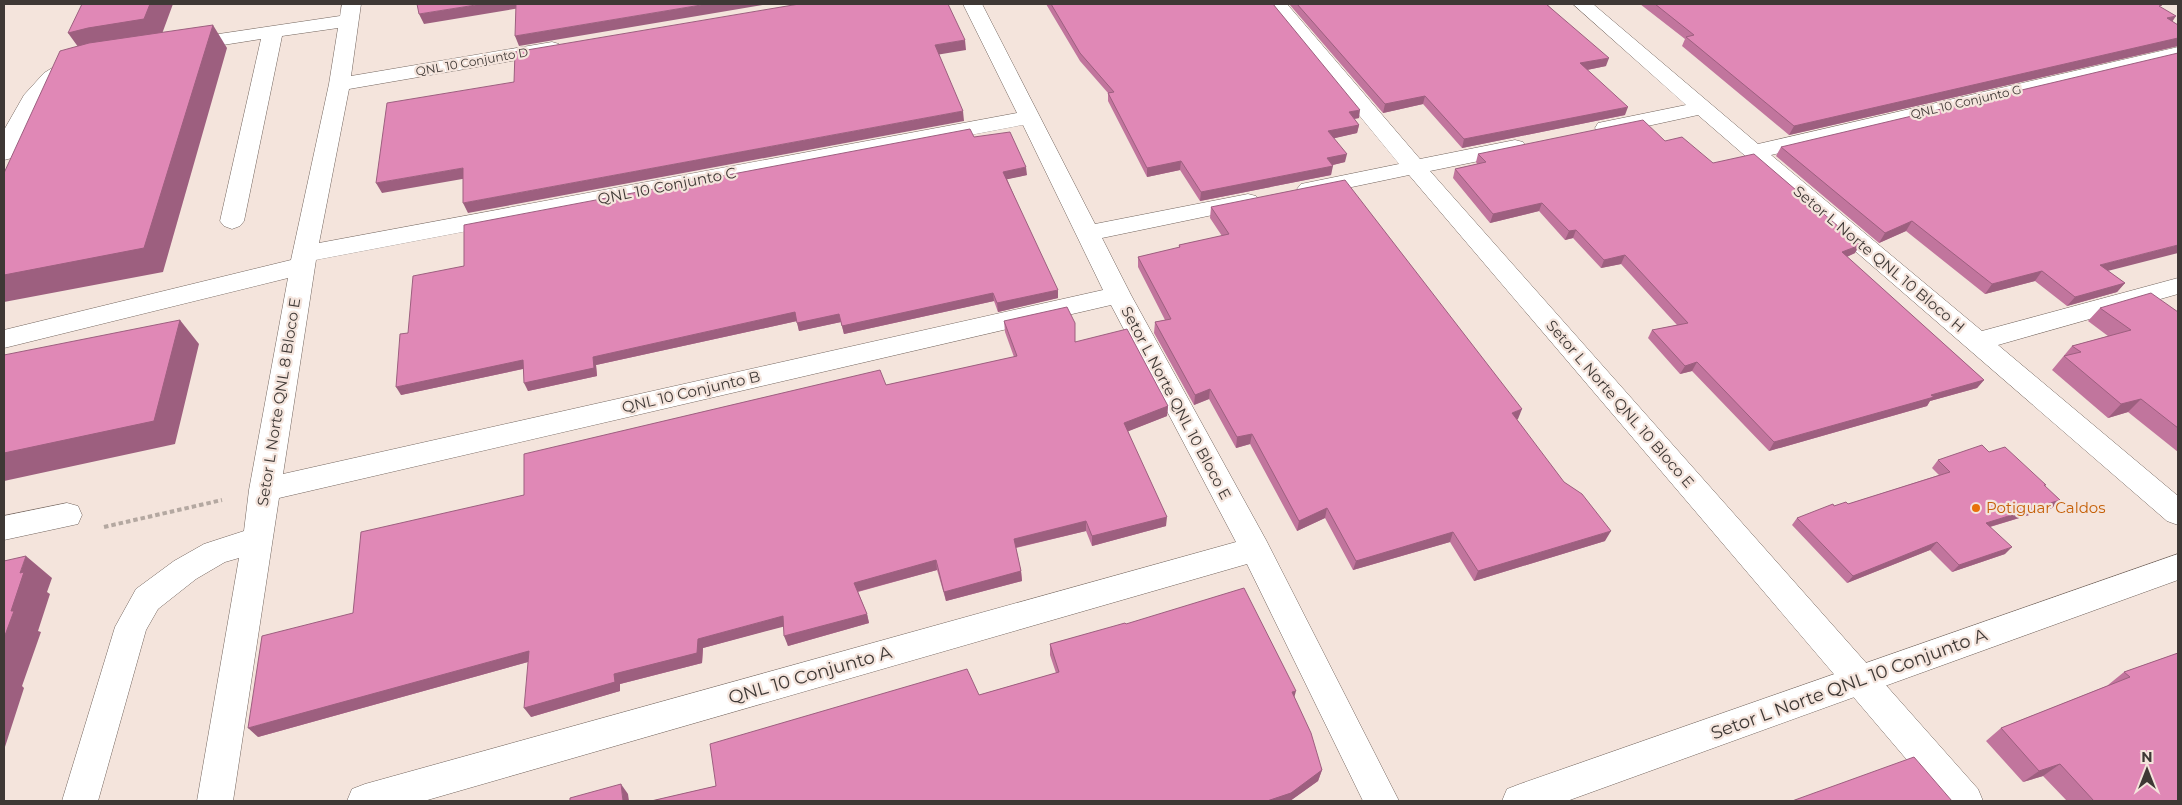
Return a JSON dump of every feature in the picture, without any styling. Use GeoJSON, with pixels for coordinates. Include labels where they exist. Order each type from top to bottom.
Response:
{"type":"FeatureCollection","features":[{"type":"Feature","properties":{"kind":"street","name":"Setor L Norte QNL 10 Bloco E"},"geometry":{"type":"LineString","coordinates":[[972,4],[1118,295],[1255,549],[1381,801]]}},
{"type":"Feature","properties":{"kind":"street","name":"Setor L Norte QNL 10 Bloco E"},"geometry":{"type":"LineString","coordinates":[[1277,4],[1415,168],[1965,801]]}},
{"type":"Feature","properties":{"kind":"street","name":"Setor L Norte QNL 10 Bloco H"},"geometry":{"type":"LineString","coordinates":[[1587,4],[1753,152],[2178,513]]}},
{"type":"Feature","properties":{"kind":"street"},"geometry":{"type":"LineString","coordinates":[[170,48],[273,32],[350,12]]}},
{"type":"Feature","properties":{"kind":"street","name":"Setor L Norte QNL 8 Bloco E"},"geometry":{"type":"LineString","coordinates":[[215,801],[264,490],[303,260],[339,84],[350,12]]}},
{"type":"Feature","properties":{"kind":"street"},"geometry":{"type":"LineString","coordinates":[[232,221],[273,32]]}},
{"type":"Feature","properties":{"kind":"street","name":"QNL 10 Conjunto D"},"geometry":{"type":"LineString","coordinates":[[339,84],[575,44]]}},
{"type":"Feature","properties":{"kind":"street","name":"QNL 10 Conjunto G"},"geometry":{"type":"LineString","coordinates":[[1753,152],[2178,53]]}},
{"type":"Feature","properties":{"kind":"street"},"geometry":{"type":"LineString","coordinates":[[4,153],[24,111],[41,85],[56,74],[72,66],[96,60]]}},
{"type":"Feature","properties":{"kind":"street"},"geometry":{"type":"LineString","coordinates":[[1587,132],[1702,108]]}},
{"type":"Feature","properties":{"kind":"street","name":"QNL 10 Conjunto C"},"geometry":{"type":"LineString","coordinates":[[4,339],[303,260],[1030,117]]}},
{"type":"Feature","properties":{"kind":"street"},"geometry":{"type":"LineString","coordinates":[[1087,233],[1539,142]]}},
{"type":"Feature","properties":{"kind":"street"},"geometry":{"type":"LineString","coordinates":[[1977,342],[2178,286]]}},
{"type":"Feature","properties":{"kind":"street","name":"QNL 10 Conjunto B"},"geometry":{"type":"LineString","coordinates":[[264,490],[1118,295]]}},
{"type":"Feature","properties":{"kind":"street"},"geometry":{"type":"LineString","coordinates":[[4,528],[67,515]]}},
{"type":"Feature","properties":{"kind":"street"},"geometry":{"type":"LineString","coordinates":[[80,801],[131,627],[147,599],[185,570],[215,553],[256,540]]}},
{"type":"Feature","properties":{"kind":"street","name":"QNL 10 Conjunto A"},"geometry":{"type":"LineString","coordinates":[[365,801],[1255,549]]}},
{"type":"Feature","properties":{"kind":"street","name":"Setor L Norte QNL 10 Conjunto A"},"geometry":{"type":"LineString","coordinates":[[1520,801],[2178,567]]}},
{"type":"Feature","properties":{"kind":"path"},"geometry":{"type":"LineString","coordinates":[[100,528],[264,490]]}},
{"type":"Feature","properties":{"kind":"building"},"geometry":{"type":"Polygon","coordinates":[[[82,4],[150,4],[144,19],[68,33],[82,4]]]}},
{"type":"Feature","properties":{"kind":"building"},"geometry":{"type":"Polygon","coordinates":[[[417,4],[482,4],[419,14],[417,4]]]}},
{"type":"Feature","properties":{"kind":"building"},"geometry":{"type":"Polygon","coordinates":[[[516,4],[707,4],[515,36],[516,4]]]}},
{"type":"Feature","properties":{"kind":"building"},"geometry":{"type":"Polygon","coordinates":[[[799,4],[948,4],[965,40],[935,45],[963,111],[463,203],[463,168],[376,183],[387,103],[514,82],[515,52],[799,4]]]}},
{"type":"Feature","properties":{"kind":"building"},"geometry":{"type":"Polygon","coordinates":[[[1051,4],[1273,4],[1360,110],[1349,112],[1359,125],[1328,131],[1347,154],[1327,158],[1333,166],[1201,192],[1181,161],[1147,168],[1108,93],[1114,92],[1080,53],[1051,4]]]}},
{"type":"Feature","properties":{"kind":"building"},"geometry":{"type":"Polygon","coordinates":[[[1297,4],[1546,4],[1609,58],[1580,63],[1628,107],[1464,139],[1425,96],[1385,104],[1297,4]]]}},
{"type":"Feature","properties":{"kind":"building"},"geometry":{"type":"Polygon","coordinates":[[[1655,4],[2159,4],[2162,5],[2159,6],[2176,16],[2167,18],[2178,25],[2178,38],[1794,126],[1686,37],[1694,35],[1655,4]]]}},
{"type":"Feature","properties":{"kind":"building"},"geometry":{"type":"Polygon","coordinates":[[[213,25],[144,248],[4,275],[4,173],[60,51],[89,43],[213,25]]]}},
{"type":"Feature","properties":{"kind":"building"},"geometry":{"type":"Polygon","coordinates":[[[2178,53],[2178,245],[2100,265],[2125,283],[2075,297],[2042,271],[1992,284],[1912,221],[1885,233],[1781,147],[2178,53]]]}},
{"type":"Feature","properties":{"kind":"building"},"geometry":{"type":"Polygon","coordinates":[[[1643,120],[1665,141],[1682,137],[1713,163],[1754,154],[1860,245],[1842,252],[1984,380],[1931,395],[1934,397],[1774,442],[1697,362],[1685,366],[1652,330],[1688,323],[1625,255],[1604,260],[1576,230],[1569,231],[1542,203],[1493,214],[1455,169],[1486,162],[1478,154],[1643,120]]]}},
{"type":"Feature","properties":{"kind":"building"},"geometry":{"type":"Polygon","coordinates":[[[970,129],[974,137],[1010,132],[1026,167],[1003,172],[1058,290],[997,303],[993,293],[842,326],[839,314],[797,323],[795,312],[593,357],[594,368],[524,383],[523,360],[396,387],[400,334],[408,333],[413,276],[464,266],[464,225],[970,129]]]}},
{"type":"Feature","properties":{"kind":"building"},"geometry":{"type":"Polygon","coordinates":[[[1345,180],[1522,409],[1512,413],[1564,482],[1582,494],[1611,531],[1478,571],[1453,532],[1356,561],[1327,508],[1299,521],[1252,434],[1237,437],[1210,389],[1195,395],[1155,322],[1171,319],[1138,257],[1180,247],[1179,245],[1229,234],[1211,207],[1345,180]]]}},
{"type":"Feature","properties":{"kind":"building"},"geometry":{"type":"Polygon","coordinates":[[[2151,293],[2178,312],[2178,428],[2141,399],[2121,404],[2064,356],[2081,352],[2072,346],[2131,330],[2100,308],[2151,293]]]}},
{"type":"Feature","properties":{"kind":"building"},"geometry":{"type":"Polygon","coordinates":[[[1067,307],[1075,323],[1075,342],[1127,329],[1168,406],[1124,423],[1167,517],[1092,536],[1086,521],[1014,539],[1021,571],[944,592],[936,560],[854,583],[867,614],[784,636],[783,616],[698,639],[697,653],[614,674],[615,682],[524,708],[529,651],[248,728],[262,636],[353,613],[361,532],[524,495],[524,454],[880,370],[886,385],[1017,356],[1004,321],[1067,307]]]}},
{"type":"Feature","properties":{"kind":"building"},"geometry":{"type":"Polygon","coordinates":[[[180,320],[154,421],[4,453],[4,355],[180,320]]]}},
{"type":"Feature","properties":{"kind":"building"},"geometry":{"type":"Polygon","coordinates":[[[1982,445],[1989,452],[2005,447],[2060,500],[1986,523],[2012,547],[1959,565],[1937,542],[1853,576],[1797,518],[1833,504],[1834,506],[1846,502],[1848,504],[1950,472],[1938,460],[1982,445]]]}},
{"type":"Feature","properties":{"kind":"building"},"geometry":{"type":"Polygon","coordinates":[[[26,556],[20,573],[24,572],[11,611],[14,611],[4,638],[4,561],[26,556]]]}},
{"type":"Feature","properties":{"kind":"building"},"geometry":{"type":"Polygon","coordinates":[[[1244,588],[1296,691],[1292,692],[1311,733],[1322,770],[1291,793],[1267,801],[651,801],[716,786],[710,744],[967,669],[979,695],[1059,672],[1050,644],[1126,624],[1244,588]]]}},
{"type":"Feature","properties":{"kind":"building"},"geometry":{"type":"Polygon","coordinates":[[[2178,653],[2178,801],[2094,801],[2060,764],[2039,771],[2001,728],[2130,677],[2124,672],[2178,653]]]}},
{"type":"Feature","properties":{"kind":"building"},"geometry":{"type":"Polygon","coordinates":[[[1914,757],[1952,801],[1792,801],[1914,757]]]}},
{"type":"Feature","properties":{"kind":"building"},"geometry":{"type":"Polygon","coordinates":[[[621,784],[623,801],[570,801],[570,798],[621,784]]]}},
{"type":"Feature","properties":{"kind":"place","name":"Potiguar Caldos"},"geometry":{"type":"Point","coordinates":[1976,508]}}]}
